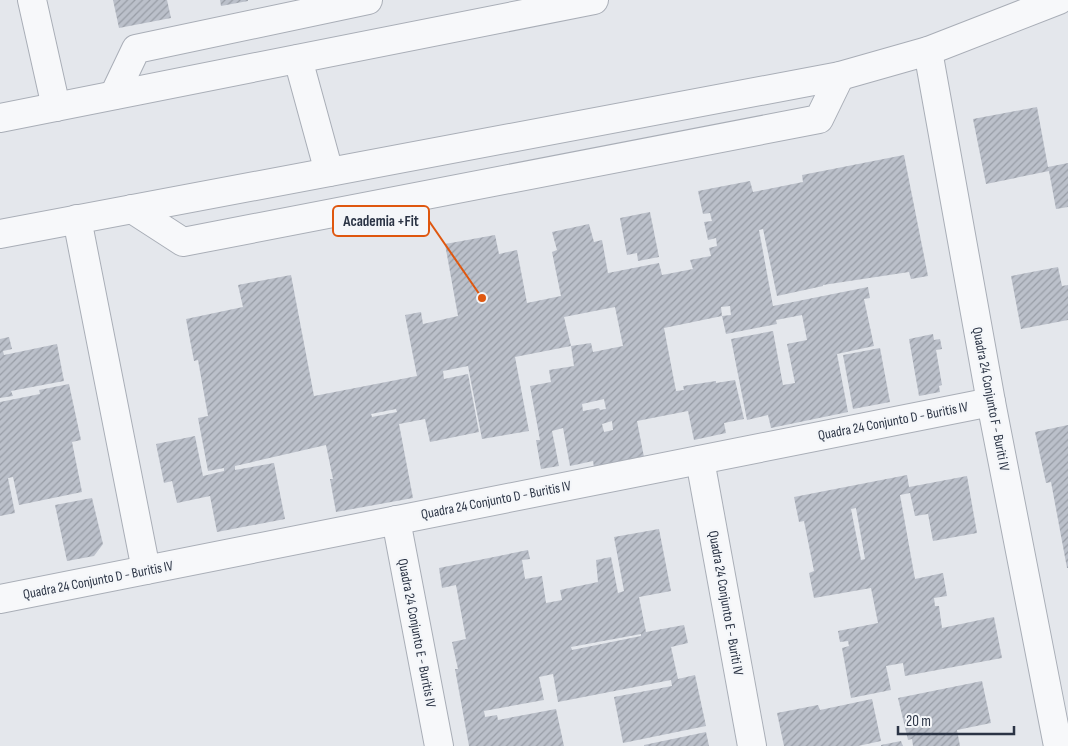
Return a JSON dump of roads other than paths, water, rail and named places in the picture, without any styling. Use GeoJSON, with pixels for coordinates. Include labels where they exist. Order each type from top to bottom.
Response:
{"type":"FeatureCollection","features":[{"type":"Feature","properties":{"kind":"street"},"geometry":{"type":"LineString","coordinates":[[32,0],[56,107]]}},
{"type":"Feature","properties":{"kind":"street"},"geometry":{"type":"LineString","coordinates":[[114,95],[136,49],[368,0]]}},
{"type":"Feature","properties":{"kind":"street"},"geometry":{"type":"LineString","coordinates":[[0,118],[594,0]]}},
{"type":"Feature","properties":{"kind":"street"},"geometry":{"type":"LineString","coordinates":[[0,235],[840,76],[928,51],[1059,0]]}},
{"type":"Feature","properties":{"kind":"street","name":"Quadra 24 Conjunto F - Buriti IV"},"geometry":{"type":"LineString","coordinates":[[928,51],[991,402],[1058,746]]}},
{"type":"Feature","properties":{"kind":"street"},"geometry":{"type":"LineString","coordinates":[[298,59],[329,172]]}},
{"type":"Feature","properties":{"kind":"street"},"geometry":{"type":"LineString","coordinates":[[132,209],[183,242],[819,119],[840,76]]}},
{"type":"Feature","properties":{"kind":"street"},"geometry":{"type":"LineString","coordinates":[[77,219],[146,570]]}},
{"type":"Feature","properties":{"kind":"street","name":"Quadra 24 Conjunto D - Buritis IV"},"geometry":{"type":"LineString","coordinates":[[0,599],[991,402]]}},
{"type":"Feature","properties":{"kind":"street","name":"Quadra 24 Conjunto E - Buriti IV"},"geometry":{"type":"LineString","coordinates":[[700,460],[752,746]]}},
{"type":"Feature","properties":{"kind":"street","name":"Quadra 24 Conjunto E - Buritis IV"},"geometry":{"type":"LineString","coordinates":[[396,520],[439,746]]}},
{"type":"Feature","properties":{"kind":"place","name":"Academia +Fit"},"geometry":{"type":"Point","coordinates":[482,298]}}]}
